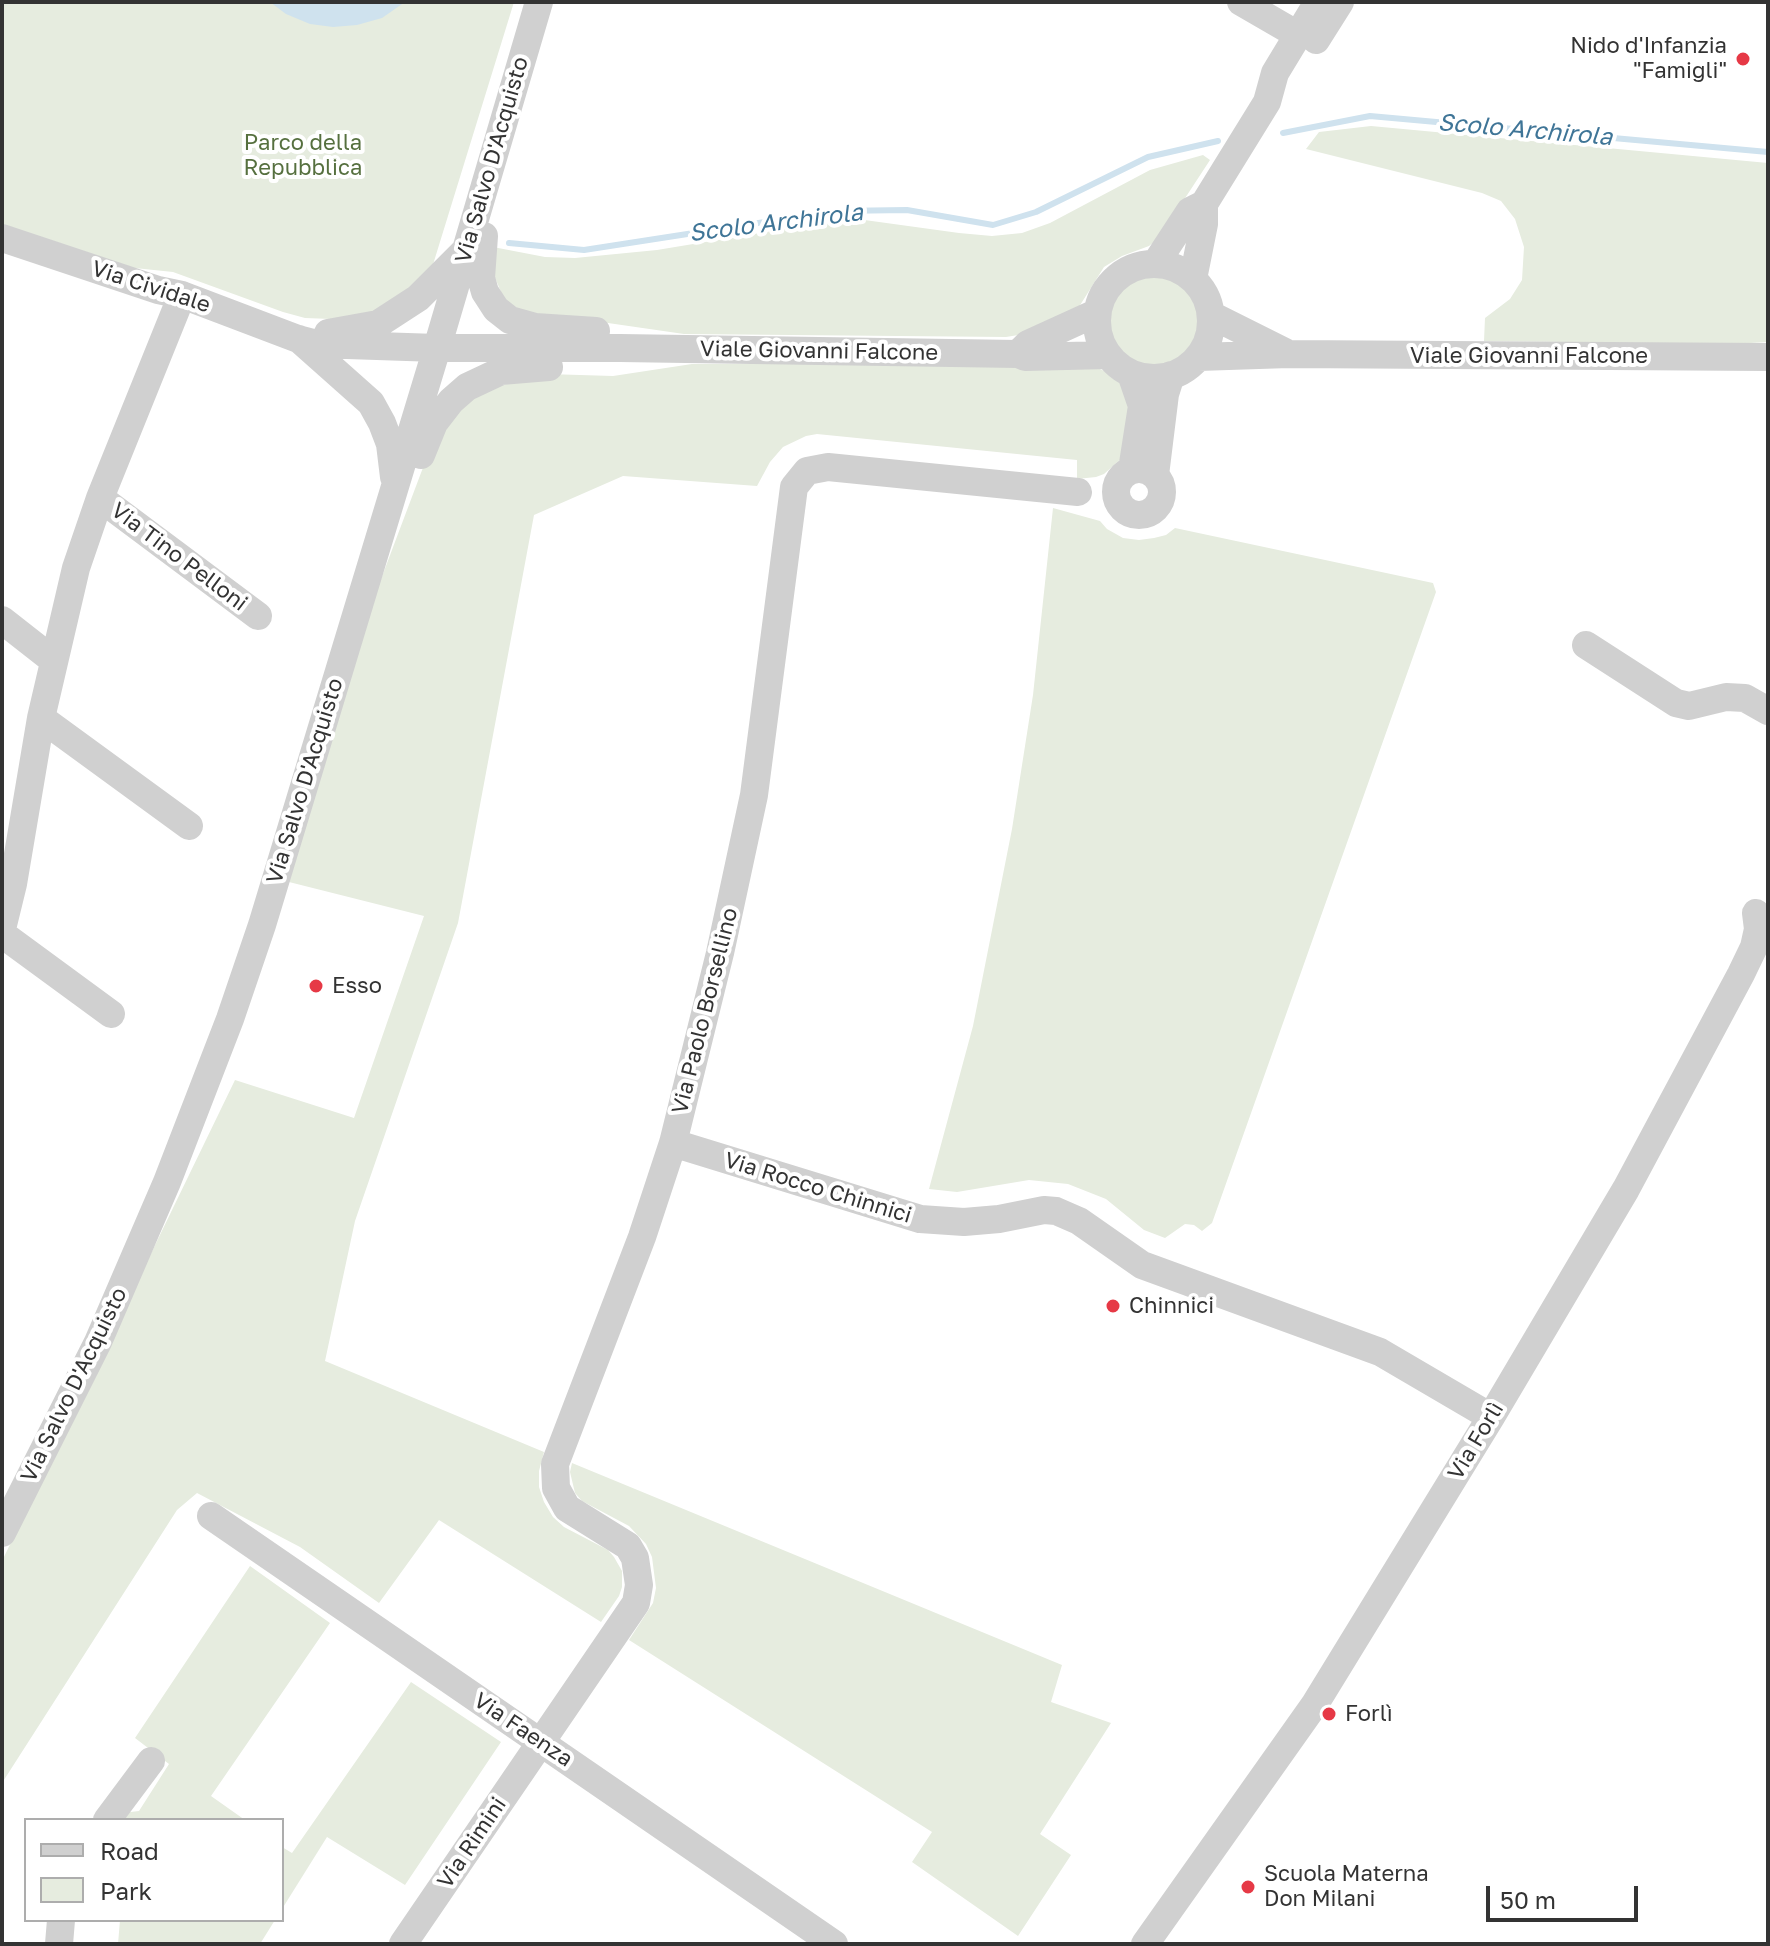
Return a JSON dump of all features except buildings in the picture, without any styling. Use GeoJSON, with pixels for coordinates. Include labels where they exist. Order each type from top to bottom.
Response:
{"type":"FeatureCollection","features":[{"type":"Feature","properties":{"kind":"street","name":"Via Salvo D'Acquisto"},"geometry":{"type":"LineString","coordinates":[[2,1533],[104,1327],[167,1182],[230,1019],[262,925],[539,2]]}},
{"type":"Feature","properties":{"kind":"street"},"geometry":{"type":"LineString","coordinates":[[1241,2],[1298,35]]}},
{"type":"Feature","properties":{"kind":"street"},"geometry":{"type":"LineString","coordinates":[[1193,279],[1204,224],[1204,204],[1267,102],[1275,73],[1318,2]]}},
{"type":"Feature","properties":{"kind":"street"},"geometry":{"type":"LineString","coordinates":[[1267,102],[1290,82],[1340,2]]}},
{"type":"Feature","properties":{"kind":"street","name":"Viale Giovanni Falcone"},"geometry":{"type":"LineString","coordinates":[[499,139],[481,262],[485,292],[496,309],[510,320],[535,327],[596,331],[620,348]]}},
{"type":"Feature","properties":{"kind":"street"},"geometry":{"type":"LineString","coordinates":[[1156,263],[1190,211],[1204,204]]}},
{"type":"Feature","properties":{"kind":"street","name":"Via Cividale"},"geometry":{"type":"LineString","coordinates":[[2,238],[158,290],[182,295],[317,344],[437,348]]}},
{"type":"Feature","properties":{"kind":"street"},"geometry":{"type":"LineString","coordinates":[[298,339],[378,324],[418,298],[467,250]]}},
{"type":"Feature","properties":{"kind":"street"},"geometry":{"type":"LineString","coordinates":[[1156,263],[1170,265],[1193,279],[1208,302],[1211,315],[1209,337],[1198,357],[1181,371],[1158,378],[1131,374],[1108,355],[1098,335],[1096,313],[1099,301],[1112,280],[1132,267],[1156,263]]}},
{"type":"Feature","properties":{"kind":"street","name":"Via Tino Pelloni"},"geometry":{"type":"LineString","coordinates":[[111,1014],[2,932],[8,879],[53,660],[76,568],[100,498],[182,295]]}},
{"type":"Feature","properties":{"kind":"street"},"geometry":{"type":"LineString","coordinates":[[1018,354],[1028,344],[1096,313]]}},
{"type":"Feature","properties":{"kind":"street","name":"Viale Giovanni Falcone"},"geometry":{"type":"LineString","coordinates":[[1211,315],[1289,354]]}},
{"type":"Feature","properties":{"kind":"street","name":"Via Cividale"},"geometry":{"type":"LineString","coordinates":[[298,339],[371,403],[390,444],[393,489]]}},
{"type":"Feature","properties":{"kind":"street","name":"Viale Giovanni Falcone"},"geometry":{"type":"LineString","coordinates":[[437,348],[1018,354],[1025,357],[1108,355]]}},
{"type":"Feature","properties":{"kind":"street"},"geometry":{"type":"LineString","coordinates":[[393,489],[414,477],[434,423],[467,387],[492,374],[516,368],[596,367],[620,348]]}},
{"type":"Feature","properties":{"kind":"street","name":"Viale Giovanni Falcone"},"geometry":{"type":"LineString","coordinates":[[1198,357],[1289,354],[1768,357]]}},
{"type":"Feature","properties":{"kind":"street"},"geometry":{"type":"LineString","coordinates":[[1131,374],[1142,406],[1137,473]]}},
{"type":"Feature","properties":{"kind":"street"},"geometry":{"type":"LineString","coordinates":[[1121,507],[1116,490],[1137,473],[1171,375]]}},
{"type":"Feature","properties":{"kind":"street","name":"Via Paolo Borsellino"},"geometry":{"type":"LineString","coordinates":[[541,1743],[636,1603],[639,1585],[635,1558],[628,1546],[567,1508],[556,1488],[555,1464],[642,1237],[673,1143],[720,953],[754,795],[794,487],[807,471],[828,467],[1078,492]]}},
{"type":"Feature","properties":{"kind":"street"},"geometry":{"type":"LineString","coordinates":[[1137,473],[1162,485],[1163,495],[1154,511],[1137,516],[1078,492],[1137,473]]}},
{"type":"Feature","properties":{"kind":"street","name":"Via Tino Pelloni"},"geometry":{"type":"LineString","coordinates":[[100,498],[258,616]]}},
{"type":"Feature","properties":{"kind":"street"},"geometry":{"type":"LineString","coordinates":[[2,620],[53,660]]}},
{"type":"Feature","properties":{"kind":"street"},"geometry":{"type":"LineString","coordinates":[[1586,645],[1676,703],[1700,705],[1726,697],[1745,698],[1768,711]]}},
{"type":"Feature","properties":{"kind":"street"},"geometry":{"type":"LineString","coordinates":[[41,718],[189,826]]}},
{"type":"Feature","properties":{"kind":"street","name":"Via Forlì"},"geometry":{"type":"LineString","coordinates":[[1145,1944],[1315,1704],[1491,1417],[1626,1189],[1734,988],[1754,947],[1758,929],[1756,913]]}},
{"type":"Feature","properties":{"kind":"street","name":"Via Rocco Chinnici"},"geometry":{"type":"LineString","coordinates":[[673,1143],[920,1219],[964,1222],[1056,1211],[1079,1221],[1142,1265],[1380,1352],[1491,1417]]}},
{"type":"Feature","properties":{"kind":"street","name":"Via Faenza"},"geometry":{"type":"LineString","coordinates":[[211,1516],[834,1944]]}},
{"type":"Feature","properties":{"kind":"street","name":"Via Rimini"},"geometry":{"type":"LineString","coordinates":[[403,1944],[541,1743]]}},
{"type":"Feature","properties":{"kind":"street"},"geometry":{"type":"LineString","coordinates":[[108,1818],[151,1761]]}},
{"type":"Feature","properties":{"kind":"street"},"geometry":{"type":"LineString","coordinates":[[59,1944],[61,1922]]}},
{"type":"Feature","properties":{"kind":"green space","name":"Parco della Repubblica"},"geometry":{"type":"Polygon","coordinates":[[[2,2],[514,2],[431,271],[406,292],[372,312],[331,319],[305,318],[173,272],[125,267],[2,230],[2,2]]]}},
{"type":"Feature","properties":{"kind":"green space"},"geometry":{"type":"Polygon","coordinates":[[[1371,126],[1768,163],[1768,342],[1484,341],[1485,318],[1510,299],[1522,280],[1524,247],[1515,219],[1501,201],[1482,193],[1306,149],[1319,132],[1371,126]]]}},
{"type":"Feature","properties":{"kind":"green space"},"geometry":{"type":"Polygon","coordinates":[[[1203,155],[1210,160],[1159,238],[1149,246],[1104,267],[1077,310],[1037,332],[1006,337],[684,334],[608,323],[554,322],[533,319],[504,299],[493,273],[493,247],[545,257],[575,258],[657,250],[850,218],[992,236],[1022,233],[1050,223],[1150,170],[1203,155]]]}},
{"type":"Feature","properties":{"kind":"green space"},"geometry":{"type":"Polygon","coordinates":[[[1145,274],[1163,274],[1180,281],[1193,294],[1200,320],[1193,346],[1180,359],[1163,366],[1145,366],[1128,359],[1115,346],[1108,329],[1108,311],[1115,294],[1128,281],[1145,274]]]}},
{"type":"Feature","properties":{"kind":"green space"},"geometry":{"type":"Polygon","coordinates":[[[692,364],[1089,364],[1115,376],[1130,394],[1122,458],[1096,477],[1077,479],[1077,460],[817,434],[783,447],[770,462],[757,486],[623,476],[534,515],[458,923],[355,1221],[325,1361],[544,1452],[539,1487],[544,1502],[564,1527],[608,1550],[614,1557],[622,1571],[619,1596],[601,1622],[439,1520],[379,1603],[300,1547],[197,1493],[177,1510],[2,1783],[2,1561],[235,1080],[354,1118],[424,916],[289,882],[375,595],[430,449],[475,392],[547,374],[613,376],[692,364]]]}},
{"type":"Feature","properties":{"kind":"green space"},"geometry":{"type":"Polygon","coordinates":[[[1053,508],[1100,521],[1123,538],[1154,538],[1166,535],[1175,528],[1433,583],[1436,592],[1212,1223],[1202,1231],[1194,1225],[1185,1224],[1165,1238],[1144,1230],[1106,1199],[1068,1184],[1029,1180],[957,1192],[929,1189],[973,1026],[1012,829],[1033,695],[1053,508]]]}},
{"type":"Feature","properties":{"kind":"green space"},"geometry":{"type":"Polygon","coordinates":[[[572,1463],[1062,1665],[1051,1702],[1111,1723],[1040,1834],[1071,1855],[1018,1936],[912,1862],[932,1832],[629,1640],[653,1603],[656,1588],[652,1557],[646,1544],[629,1526],[582,1501],[575,1493],[570,1472],[572,1463]]]}},
{"type":"Feature","properties":{"kind":"green space"},"geometry":{"type":"Polygon","coordinates":[[[250,1566],[330,1623],[211,1796],[242,1818],[118,1818],[122,1813],[139,1811],[169,1764],[135,1738],[250,1566]]]}},
{"type":"Feature","properties":{"kind":"green space"},"geometry":{"type":"Polygon","coordinates":[[[411,1682],[501,1742],[405,1885],[327,1837],[284,1906],[284,1848],[292,1853],[411,1682]]]}},
{"type":"Feature","properties":{"kind":"green space"},"geometry":{"type":"Polygon","coordinates":[[[120,1922],[274,1922],[260,1944],[118,1944],[120,1922]]]}},
{"type":"Feature","properties":{"kind":"water"},"geometry":{"type":"Polygon","coordinates":[[[270,2],[405,2],[382,18],[333,27],[310,24],[286,14],[270,2]]]}},
{"type":"Feature","properties":{"kind":"waterway","name":"Scolo Archirola"},"geometry":{"type":"LineString","coordinates":[[1283,133],[1370,116],[1768,152]]}},
{"type":"Feature","properties":{"kind":"waterway","name":"Scolo Archirola"},"geometry":{"type":"LineString","coordinates":[[509,243],[584,250],[836,211],[907,210],[993,225],[1036,212],[1148,157],[1218,141]]}},
{"type":"Feature","properties":{"kind":"place","name":"Nido d'Infanzia \"Famigli\""},"geometry":{"type":"Point","coordinates":[1743,59]}},
{"type":"Feature","properties":{"kind":"place","name":"Esso"},"geometry":{"type":"Point","coordinates":[316,986]}},
{"type":"Feature","properties":{"kind":"place","name":"Chinnici"},"geometry":{"type":"Point","coordinates":[1113,1306]}},
{"type":"Feature","properties":{"kind":"place","name":"Forlì"},"geometry":{"type":"Point","coordinates":[1329,1714]}},
{"type":"Feature","properties":{"kind":"place","name":"Scuola Materna Don Milani"},"geometry":{"type":"Point","coordinates":[1248,1887]}}]}
